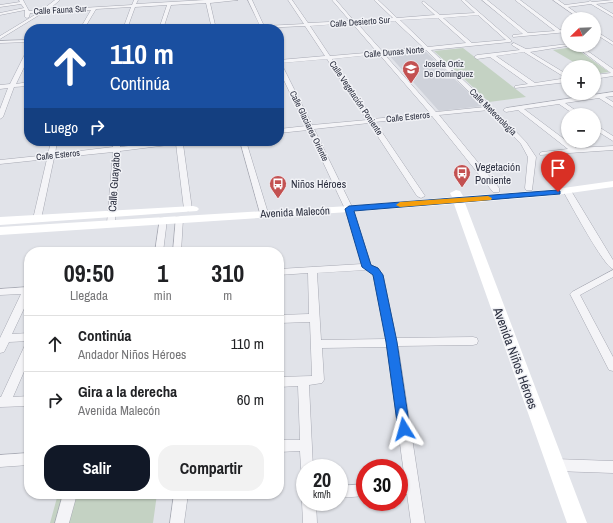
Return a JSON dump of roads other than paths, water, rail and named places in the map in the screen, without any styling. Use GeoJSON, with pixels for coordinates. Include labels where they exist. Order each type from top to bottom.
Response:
{"type":"FeatureCollection","features":[{"type":"Feature","properties":{"kind":"street"},"geometry":{"type":"LineString","coordinates":[[0,38],[42,12],[58,0]]}},
{"type":"Feature","properties":{"kind":"street"},"geometry":{"type":"LineString","coordinates":[[127,24],[136,0]]}},
{"type":"Feature","properties":{"kind":"street","name":"Calle Fauna Sur"},"geometry":{"type":"LineString","coordinates":[[0,14],[236,0]]}},
{"type":"Feature","properties":{"kind":"street"},"geometry":{"type":"LineString","coordinates":[[250,0],[261,24]]}},
{"type":"Feature","properties":{"kind":"street","name":"Calle Vegetación Poniente"},"geometry":{"type":"LineString","coordinates":[[290,0],[421,196]]}},
{"type":"Feature","properties":{"kind":"street"},"geometry":{"type":"LineString","coordinates":[[334,0],[434,114],[496,190]]}},
{"type":"Feature","properties":{"kind":"street","name":"Calle Meteorología"},"geometry":{"type":"LineString","coordinates":[[376,0],[490,108],[529,150],[532,157],[529,188]]}},
{"type":"Feature","properties":{"kind":"street"},"geometry":{"type":"LineString","coordinates":[[463,0],[512,43],[561,73]]}},
{"type":"Feature","properties":{"kind":"street"},"geometry":{"type":"LineString","coordinates":[[484,0],[527,35]]}},
{"type":"Feature","properties":{"kind":"street"},"geometry":{"type":"LineString","coordinates":[[517,0],[559,32]]}},
{"type":"Feature","properties":{"kind":"street"},"geometry":{"type":"LineString","coordinates":[[553,1],[582,0]]}},
{"type":"Feature","properties":{"kind":"street"},"geometry":{"type":"LineString","coordinates":[[587,0],[612,15]]}},
{"type":"Feature","properties":{"kind":"street"},"geometry":{"type":"LineString","coordinates":[[0,6],[22,1],[28,12],[24,19],[0,34]]}},
{"type":"Feature","properties":{"kind":"street"},"geometry":{"type":"LineString","coordinates":[[207,1],[213,24]]}},
{"type":"Feature","properties":{"kind":"street"},"geometry":{"type":"LineString","coordinates":[[553,1],[573,12]]}},
{"type":"Feature","properties":{"kind":"street"},"geometry":{"type":"LineString","coordinates":[[553,1],[567,12]]}},
{"type":"Feature","properties":{"kind":"street"},"geometry":{"type":"LineString","coordinates":[[564,6],[613,1]]}},
{"type":"Feature","properties":{"kind":"street"},"geometry":{"type":"LineString","coordinates":[[423,2],[471,45]]}},
{"type":"Feature","properties":{"kind":"street"},"geometry":{"type":"LineString","coordinates":[[163,24],[169,4]]}},
{"type":"Feature","properties":{"kind":"street"},"geometry":{"type":"LineString","coordinates":[[85,24],[94,9]]}},
{"type":"Feature","properties":{"kind":"street","name":"Calle Desierto Sur"},"geometry":{"type":"LineString","coordinates":[[284,27],[479,14]]}},
{"type":"Feature","properties":{"kind":"street"},"geometry":{"type":"LineString","coordinates":[[601,30],[613,38]]}},
{"type":"Feature","properties":{"kind":"street"},"geometry":{"type":"LineString","coordinates":[[515,36],[559,32]]}},
{"type":"Feature","properties":{"kind":"street"},"geometry":{"type":"LineString","coordinates":[[601,36],[613,44]]}},
{"type":"Feature","properties":{"kind":"street"},"geometry":{"type":"LineString","coordinates":[[0,42],[24,41]]}},
{"type":"Feature","properties":{"kind":"street","name":"Calle Dunas Norte"},"geometry":{"type":"LineString","coordinates":[[284,62],[471,45],[512,43]]}},
{"type":"Feature","properties":{"kind":"street"},"geometry":{"type":"LineString","coordinates":[[477,57],[561,46]]}},
{"type":"Feature","properties":{"kind":"street"},"geometry":{"type":"LineString","coordinates":[[585,52],[613,73]]}},
{"type":"Feature","properties":{"kind":"street"},"geometry":{"type":"LineString","coordinates":[[491,55],[534,85]]}},
{"type":"Feature","properties":{"kind":"street"},"geometry":{"type":"LineString","coordinates":[[0,117],[12,86],[24,62]]}},
{"type":"Feature","properties":{"kind":"street"},"geometry":{"type":"LineString","coordinates":[[604,66],[613,65]]}},
{"type":"Feature","properties":{"kind":"street","name":"Calle Glaciares Oriente"},"geometry":{"type":"LineString","coordinates":[[284,73],[347,205],[367,267]]}},
{"type":"Feature","properties":{"kind":"street"},"geometry":{"type":"LineString","coordinates":[[601,76],[613,73]]}},
{"type":"Feature","properties":{"kind":"street"},"geometry":{"type":"LineString","coordinates":[[517,87],[561,81]]}},
{"type":"Feature","properties":{"kind":"street"},"geometry":{"type":"LineString","coordinates":[[0,87],[24,85]]}},
{"type":"Feature","properties":{"kind":"street"},"geometry":{"type":"LineString","coordinates":[[601,96],[613,94]]}},
{"type":"Feature","properties":{"kind":"street"},"geometry":{"type":"LineString","coordinates":[[601,97],[613,105]]}},
{"type":"Feature","properties":{"kind":"street"},"geometry":{"type":"LineString","coordinates":[[506,110],[573,100]]}},
{"type":"Feature","properties":{"kind":"street"},"geometry":{"type":"LineString","coordinates":[[560,102],[569,108]]}},
{"type":"Feature","properties":{"kind":"street","name":"Calle Esteros"},"geometry":{"type":"LineString","coordinates":[[284,131],[490,108]]}},
{"type":"Feature","properties":{"kind":"street"},"geometry":{"type":"LineString","coordinates":[[519,108],[574,150]]}},
{"type":"Feature","properties":{"kind":"street"},"geometry":{"type":"LineString","coordinates":[[601,131],[613,139]]}},
{"type":"Feature","properties":{"kind":"street"},"geometry":{"type":"LineString","coordinates":[[37,219],[53,146]]}},
{"type":"Feature","properties":{"kind":"street","name":"Calle Esteros"},"geometry":{"type":"LineString","coordinates":[[0,162],[50,156],[111,146]]}},
{"type":"Feature","properties":{"kind":"street","name":"Calle Guayabo"},"geometry":{"type":"LineString","coordinates":[[111,219],[117,146]]}},
{"type":"Feature","properties":{"kind":"street"},"geometry":{"type":"LineString","coordinates":[[180,146],[188,209]]}},
{"type":"Feature","properties":{"kind":"street"},"geometry":{"type":"LineString","coordinates":[[244,146],[263,209]]}},
{"type":"Feature","properties":{"kind":"street"},"geometry":{"type":"LineString","coordinates":[[542,154],[574,150],[613,148]]}},
{"type":"Feature","properties":{"kind":"street","name":"Avenida Malecón"},"geometry":{"type":"LineString","coordinates":[[347,205],[421,196],[457,197],[496,190],[529,188],[613,178]]}},
{"type":"Feature","properties":{"kind":"street","name":"Avenida Malecón"},"geometry":{"type":"LineString","coordinates":[[0,231],[188,209],[263,209],[347,205],[567,191],[613,184]]}},
{"type":"Feature","properties":{"kind":"street"},"geometry":{"type":"LineString","coordinates":[[567,191],[613,266]]}},
{"type":"Feature","properties":{"kind":"street","name":"Avenida Niños Héroes"},"geometry":{"type":"LineString","coordinates":[[457,197],[577,523]]}},
{"type":"Feature","properties":{"kind":"street","name":"Avenida Malecón"},"geometry":{"type":"LineString","coordinates":[[0,221],[37,219],[163,220],[263,209]]}},
{"type":"Feature","properties":{"kind":"street"},"geometry":{"type":"LineString","coordinates":[[177,247],[179,219]]}},
{"type":"Feature","properties":{"kind":"street"},"geometry":{"type":"LineString","coordinates":[[160,247],[163,220]]}},
{"type":"Feature","properties":{"kind":"street"},"geometry":{"type":"LineString","coordinates":[[284,272],[367,267],[375,270],[378,275],[392,342],[418,523]]}},
{"type":"Feature","properties":{"kind":"street"},"geometry":{"type":"LineString","coordinates":[[284,382],[318,380],[312,270]]}},
{"type":"Feature","properties":{"kind":"street"},"geometry":{"type":"LineString","coordinates":[[612,361],[578,292],[613,273]]}},
{"type":"Feature","properties":{"kind":"street"},"geometry":{"type":"LineString","coordinates":[[0,292],[24,290]]}},
{"type":"Feature","properties":{"kind":"street"},"geometry":{"type":"LineString","coordinates":[[0,349],[24,300]]}},
{"type":"Feature","properties":{"kind":"street"},"geometry":{"type":"LineString","coordinates":[[284,319],[315,318]]}},
{"type":"Feature","properties":{"kind":"street"},"geometry":{"type":"LineString","coordinates":[[5,338],[24,337]]}},
{"type":"Feature","properties":{"kind":"street"},"geometry":{"type":"LineString","coordinates":[[316,344],[473,341]]}},
{"type":"Feature","properties":{"kind":"street"},"geometry":{"type":"LineString","coordinates":[[24,358],[3,402],[24,401]]}},
{"type":"Feature","properties":{"kind":"street"},"geometry":{"type":"LineString","coordinates":[[303,381],[307,459]]}},
{"type":"Feature","properties":{"kind":"street"},"geometry":{"type":"LineString","coordinates":[[284,446],[306,445]]}},
{"type":"Feature","properties":{"kind":"street"},"geometry":{"type":"LineString","coordinates":[[0,461],[24,459]]}},
{"type":"Feature","properties":{"kind":"street"},"geometry":{"type":"LineString","coordinates":[[555,465],[613,467]]}},
{"type":"Feature","properties":{"kind":"street"},"geometry":{"type":"LineString","coordinates":[[408,487],[413,487]]}},
{"type":"Feature","properties":{"kind":"street"},"geometry":{"type":"LineString","coordinates":[[62,523],[69,499]]}},
{"type":"Feature","properties":{"kind":"street"},"geometry":{"type":"LineString","coordinates":[[177,523],[180,499]]}},
{"type":"Feature","properties":{"kind":"street"},"geometry":{"type":"LineString","coordinates":[[309,511],[310,523]]}},
{"type":"Feature","properties":{"kind":"place","name":"Josefa Ortiz De Dominguez"},"geometry":{"type":"Point","coordinates":[411,84]}},
{"type":"Feature","properties":{"kind":"place","name":"Vegetación Poniente"},"geometry":{"type":"Point","coordinates":[462,188]}},
{"type":"Feature","properties":{"kind":"place","name":"Niños Héroes"},"geometry":{"type":"Point","coordinates":[278,199]}}]}
